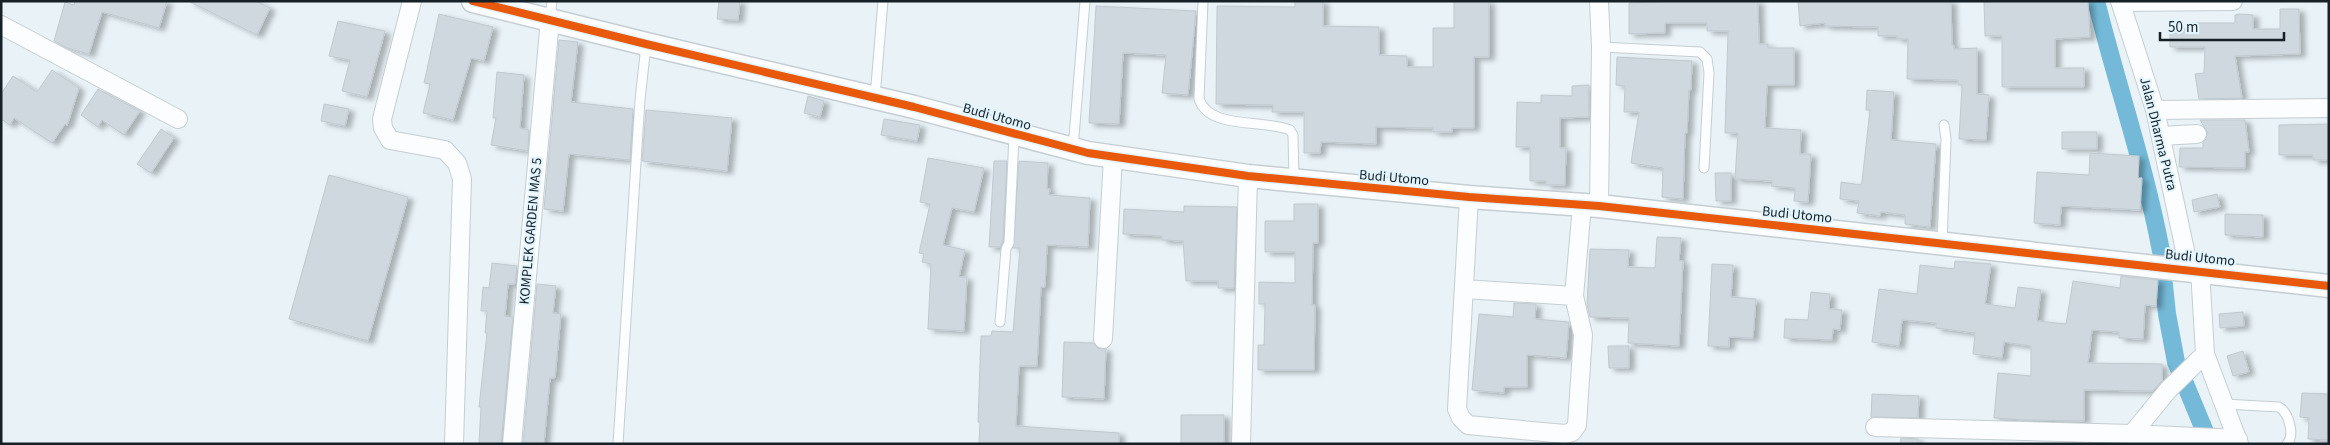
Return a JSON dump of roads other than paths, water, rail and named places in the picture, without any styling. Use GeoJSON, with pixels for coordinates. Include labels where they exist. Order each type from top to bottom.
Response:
{"type":"FeatureCollection","features":[{"type":"Feature","properties":{"kind":"street"},"geometry":{"type":"LineString","coordinates":[[412,1],[382,119],[382,128],[390,140],[445,150],[457,163],[462,179],[454,444]]}},
{"type":"Feature","properties":{"kind":"street","name":"Budi Utomo"},"geometry":{"type":"LineString","coordinates":[[473,1],[551,10],[646,44],[875,98],[1014,135],[1113,157],[1294,181],[1590,206],[2329,286]]}},
{"type":"Feature","properties":{"kind":"street"},"geometry":{"type":"LineString","coordinates":[[1469,197],[1457,409],[1461,418],[1468,425],[1565,434],[1572,432],[1576,425],[1584,335],[1574,296],[1590,206],[1601,47],[1599,1]]}},
{"type":"Feature","properties":{"kind":"street"},"geometry":{"type":"LineString","coordinates":[[2120,2],[2234,1]]}},
{"type":"Feature","properties":{"kind":"street","name":"Jalan Dharma Putra"},"geometry":{"type":"LineString","coordinates":[[2120,2],[2155,110],[2195,270],[2205,354],[2239,441]]}},
{"type":"Feature","properties":{"kind":"street","name":"KOMPLEK GARDEN MAS 5"},"geometry":{"type":"LineString","coordinates":[[512,444],[551,10]]}},
{"type":"Feature","properties":{"kind":"street"},"geometry":{"type":"LineString","coordinates":[[1,26],[178,119]]}},
{"type":"Feature","properties":{"kind":"street"},"geometry":{"type":"LineString","coordinates":[[2155,110],[2329,108]]}},
{"type":"Feature","properties":{"kind":"street"},"geometry":{"type":"LineString","coordinates":[[2161,136],[2197,134]]}},
{"type":"Feature","properties":{"kind":"street"},"geometry":{"type":"LineString","coordinates":[[1102,339],[1113,157]]}},
{"type":"Feature","properties":{"kind":"street"},"geometry":{"type":"LineString","coordinates":[[1241,444],[1248,176]]}},
{"type":"Feature","properties":{"kind":"street"},"geometry":{"type":"LineString","coordinates":[[1464,290],[1574,296]]}},
{"type":"Feature","properties":{"kind":"street"},"geometry":{"type":"LineString","coordinates":[[2127,439],[2168,390],[2205,354]]}},
{"type":"Feature","properties":{"kind":"street"},"geometry":{"type":"LineString","coordinates":[[1875,427],[2127,439],[2239,441]]}},
{"type":"Feature","properties":{"kind":"lane"},"geometry":{"type":"LineString","coordinates":[[875,98],[883,1]]}},
{"type":"Feature","properties":{"kind":"lane"},"geometry":{"type":"LineString","coordinates":[[1072,149],[1085,1]]}},
{"type":"Feature","properties":{"kind":"lane"},"geometry":{"type":"LineString","coordinates":[[1204,1],[1200,99],[1202,107],[1215,117],[1290,130],[1293,135],[1294,181]]}},
{"type":"Feature","properties":{"kind":"lane"},"geometry":{"type":"LineString","coordinates":[[618,444],[640,100],[646,44]]}},
{"type":"Feature","properties":{"kind":"lane"},"geometry":{"type":"LineString","coordinates":[[1601,47],[1700,52],[1707,59],[1709,73],[1704,168]]}},
{"type":"Feature","properties":{"kind":"lane"},"geometry":{"type":"LineString","coordinates":[[1942,243],[1946,139],[1944,125]]}},
{"type":"Feature","properties":{"kind":"lane"},"geometry":{"type":"LineString","coordinates":[[1000,322],[1006,249],[1009,243],[1014,135]]}},
{"type":"Feature","properties":{"kind":"lane"},"geometry":{"type":"LineString","coordinates":[[2224,404],[2279,407],[2283,409],[2289,420],[2291,436],[2287,444]]}},
{"type":"Feature","properties":{"kind":"waterway"},"geometry":{"type":"LineString","coordinates":[[2096,1],[2139,157],[2161,251]]}},
{"type":"Feature","properties":{"kind":"waterway"},"geometry":{"type":"LineString","coordinates":[[2163,276],[2167,314],[2176,362],[2210,444]]}}]}
